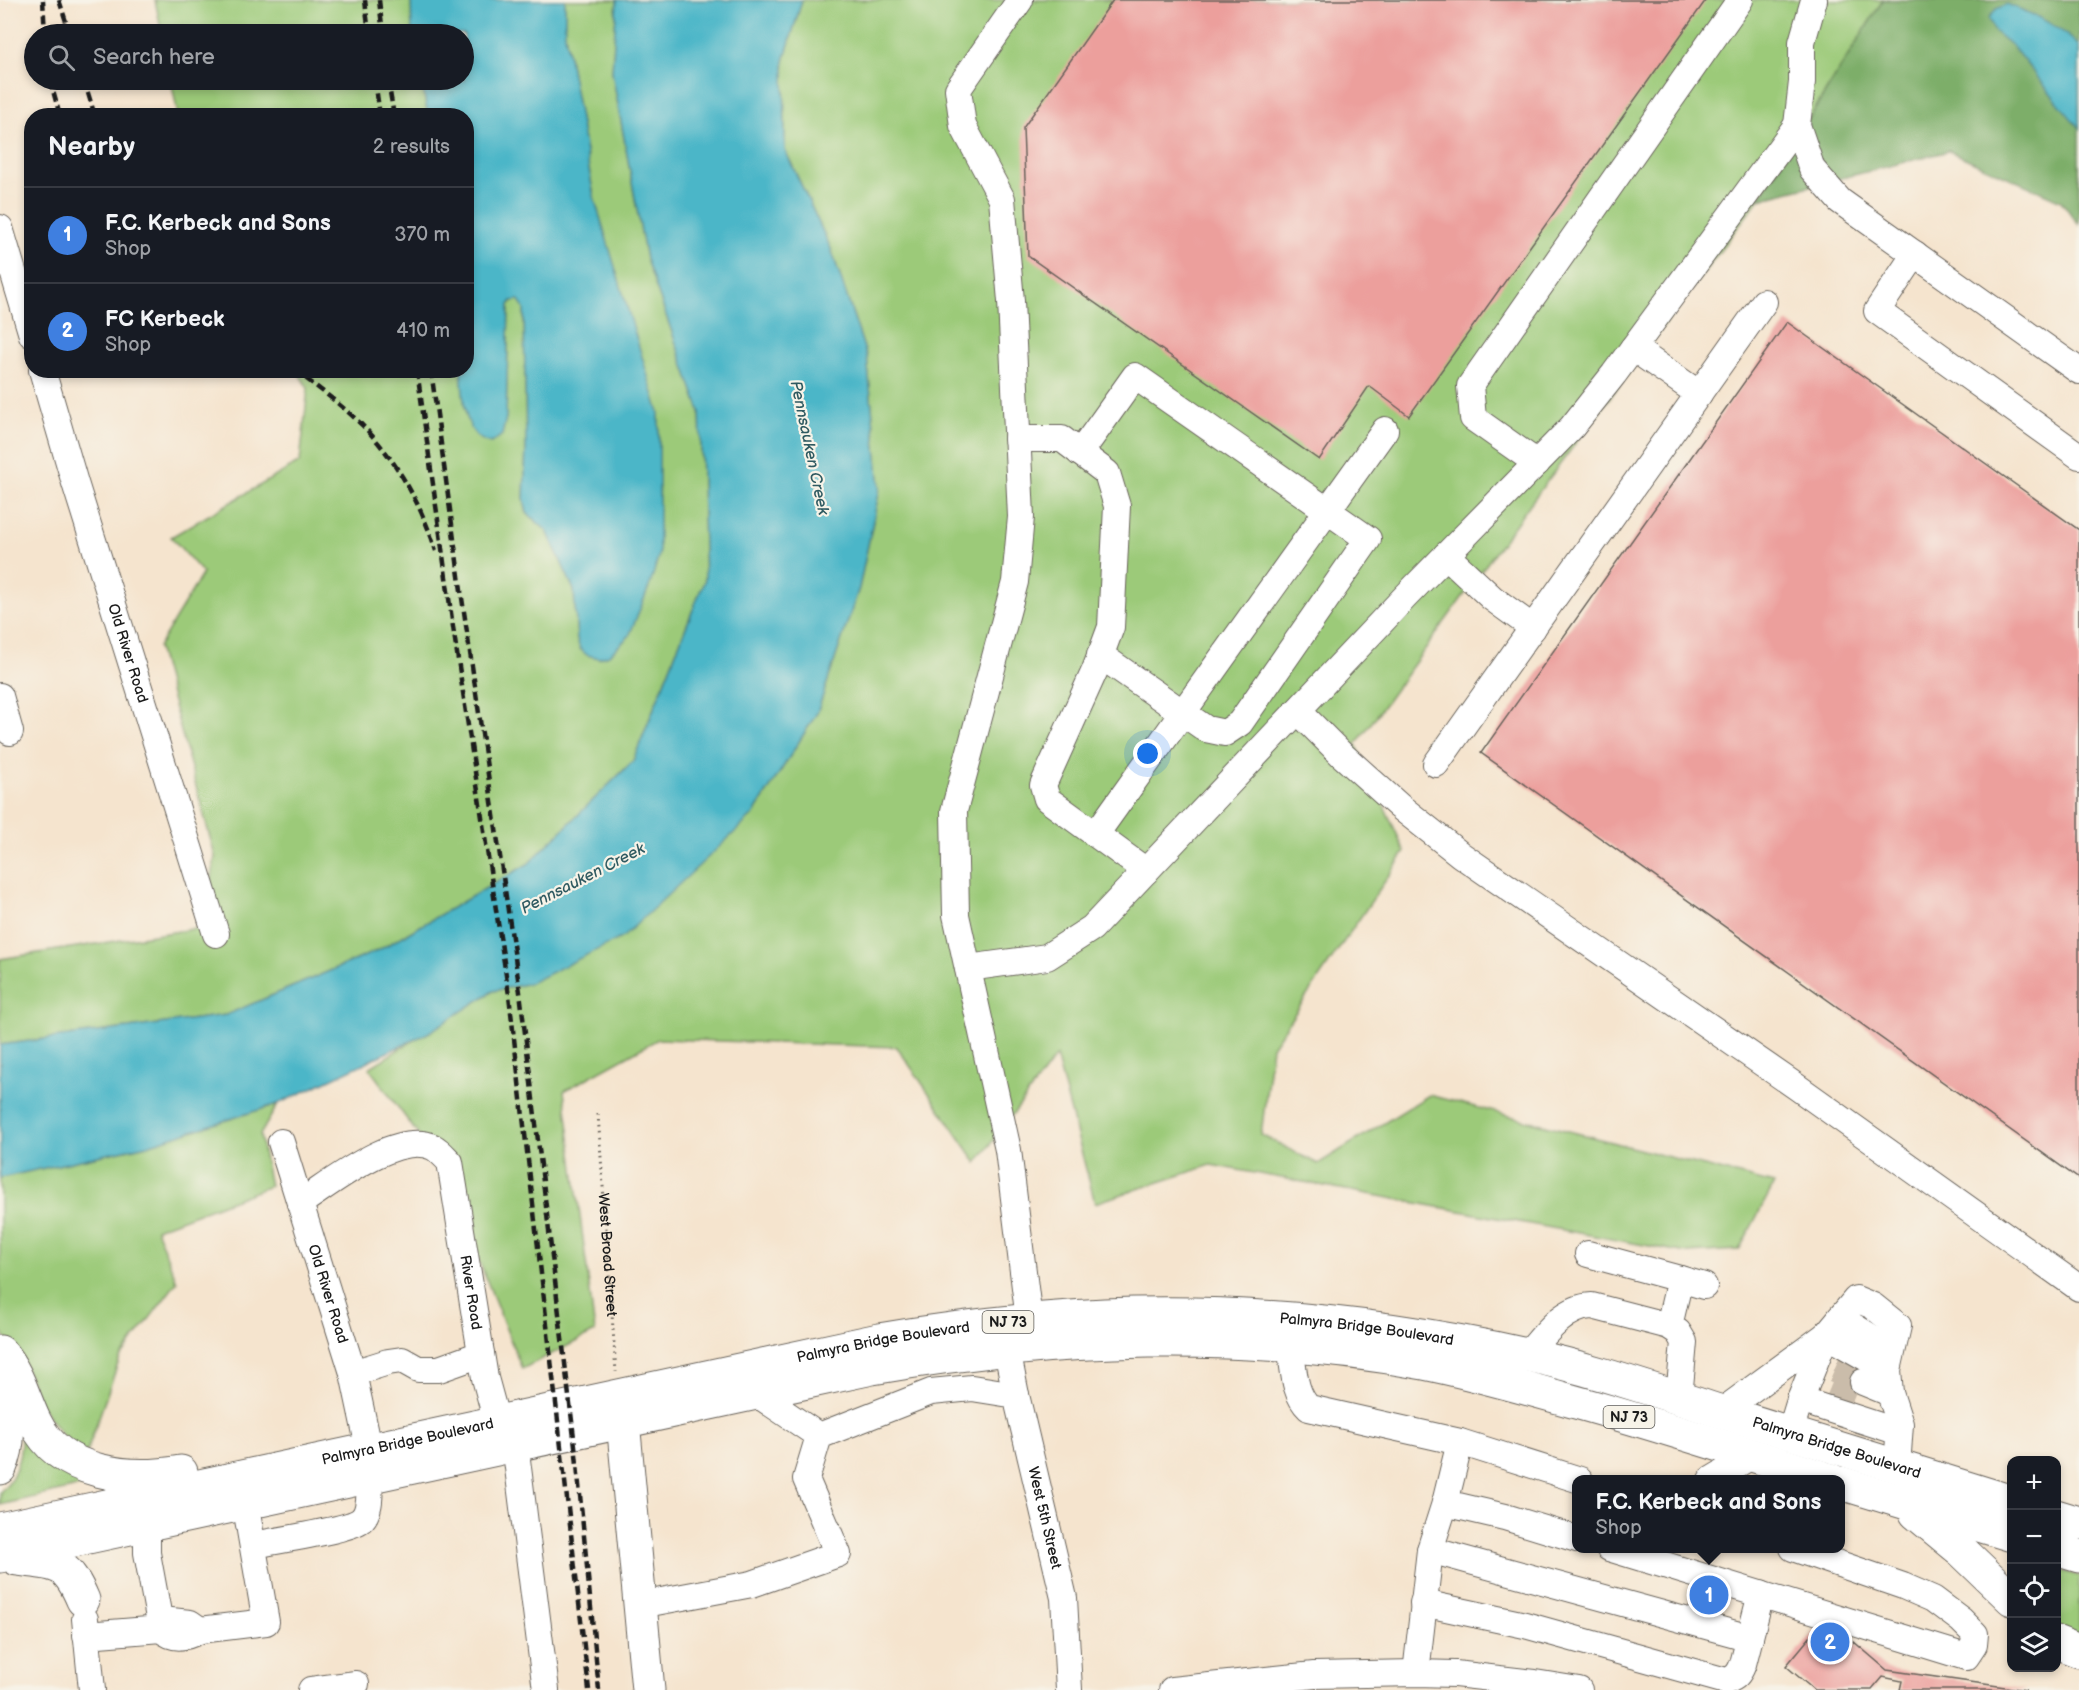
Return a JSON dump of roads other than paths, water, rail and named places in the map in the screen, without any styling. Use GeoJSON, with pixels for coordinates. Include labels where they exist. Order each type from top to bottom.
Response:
{"type":"FeatureCollection","features":[{"type":"Feature","properties":{"kind":"main road","name":"Palmyra Bridge Boulevard"},"geometry":{"type":"LineString","coordinates":[[0,1556],[245,1502],[369,1462],[621,1408],[879,1340],[954,1328],[1029,1320],[1135,1314],[1244,1316],[1353,1326],[1442,1339],[1527,1355],[1679,1398],[2007,1500]]}},
{"type":"Feature","properties":{"kind":"main road","name":"Palmyra Bridge Boulevard"},"geometry":{"type":"LineString","coordinates":[[621,1408],[754,1392],[872,1368],[953,1356],[1083,1343],[1169,1341],[1290,1347],[1377,1356],[1464,1372],[1601,1409],[1818,1475]]}},
{"type":"Feature","properties":{"kind":"main road"},"geometry":{"type":"LineString","coordinates":[[0,1352],[17,1377],[41,1432],[66,1456],[88,1467],[117,1473],[152,1476],[204,1467],[306,1461]]}},
{"type":"Feature","properties":{"kind":"main road"},"geometry":{"type":"LineString","coordinates":[[0,1392],[8,1422],[5,1458],[0,1468]]}},
{"type":"Feature","properties":{"kind":"main road"},"geometry":{"type":"LineString","coordinates":[[621,1408],[648,1690]]}},
{"type":"Feature","properties":{"kind":"main road","name":"Palmyra Bridge Boulevard"},"geometry":{"type":"LineString","coordinates":[[0,1529],[306,1461],[369,1462]]}},
{"type":"Feature","properties":{"kind":"main road"},"geometry":{"type":"LineString","coordinates":[[1845,1484],[2007,1533]]}},
{"type":"Feature","properties":{"kind":"main road"},"geometry":{"type":"LineString","coordinates":[[1903,1502],[1962,1551],[2007,1594]]}},
{"type":"Feature","properties":{"kind":"main road"},"geometry":{"type":"LineString","coordinates":[[2061,1518],[2079,1523]]}},
{"type":"Feature","properties":{"kind":"main road"},"geometry":{"type":"LineString","coordinates":[[83,1600],[92,1560],[104,1533]]}},
{"type":"Feature","properties":{"kind":"main road"},"geometry":{"type":"LineString","coordinates":[[2061,1551],[2079,1556]]}},
{"type":"Feature","properties":{"kind":"main road"},"geometry":{"type":"LineString","coordinates":[[0,1556],[58,1565],[69,1573],[83,1600]]}},
{"type":"Feature","properties":{"kind":"main road"},"geometry":{"type":"LineString","coordinates":[[2061,1644],[2079,1651]]}},
{"type":"Feature","properties":{"kind":"street"},"geometry":{"type":"LineString","coordinates":[[1020,0],[958,89],[963,126],[1002,199],[1011,302],[1021,517],[1015,582],[954,811],[956,915],[1008,1150],[1029,1320]]}},
{"type":"Feature","properties":{"kind":"street"},"geometry":{"type":"LineString","coordinates":[[1537,463],[1473,418],[1470,386],[1740,0]]}},
{"type":"Feature","properties":{"kind":"street"},"geometry":{"type":"LineString","coordinates":[[1814,0],[1802,42],[1802,82],[1797,124],[1812,169],[1840,201],[2079,371]]}},
{"type":"Feature","properties":{"kind":"street"},"geometry":{"type":"LineString","coordinates":[[968,968],[1047,957],[1092,928],[1446,555],[1572,427],[1633,348],[1797,124]]}},
{"type":"Feature","properties":{"kind":"street"},"geometry":{"type":"LineString","coordinates":[[0,228],[24,308]]}},
{"type":"Feature","properties":{"kind":"street"},"geometry":{"type":"LineString","coordinates":[[1915,254],[1877,311],[2079,456]]}},
{"type":"Feature","properties":{"kind":"street"},"geometry":{"type":"LineString","coordinates":[[1436,764],[1764,302]]}},
{"type":"Feature","properties":{"kind":"street"},"geometry":{"type":"LineString","coordinates":[[1633,348],[1699,394]]}},
{"type":"Feature","properties":{"kind":"street"},"geometry":{"type":"LineString","coordinates":[[1080,453],[1135,376],[1368,539],[1239,723],[1225,732],[1206,729],[1100,655]]}},
{"type":"Feature","properties":{"kind":"street","name":"Old River Road"},"geometry":{"type":"LineString","coordinates":[[44,378],[216,934]]}},
{"type":"Feature","properties":{"kind":"street"},"geometry":{"type":"LineString","coordinates":[[1096,834],[1385,430]]}},
{"type":"Feature","properties":{"kind":"street"},"geometry":{"type":"LineString","coordinates":[[1017,439],[1062,439],[1107,473],[1117,506],[1110,627],[1043,785],[1047,799],[1146,871]]}},
{"type":"Feature","properties":{"kind":"street"},"geometry":{"type":"LineString","coordinates":[[1446,555],[1492,598],[1533,628]]}},
{"type":"Feature","properties":{"kind":"street"},"geometry":{"type":"LineString","coordinates":[[0,696],[10,732]]}},
{"type":"Feature","properties":{"kind":"street"},"geometry":{"type":"LineString","coordinates":[[1298,711],[1341,754],[1399,806],[1461,855],[1787,1080],[2079,1288]]}},
{"type":"Feature","properties":{"kind":"street","name":"Old River Road"},"geometry":{"type":"LineString","coordinates":[[252,1545],[347,1526],[362,1520],[368,1508],[369,1462],[352,1373],[281,1142]]}},
{"type":"Feature","properties":{"kind":"street","name":"River Road"},"geometry":{"type":"LineString","coordinates":[[300,1203],[364,1161],[401,1145],[418,1143],[432,1147],[450,1162],[485,1378],[506,1433]]}},
{"type":"Feature","properties":{"kind":"street"},"geometry":{"type":"LineString","coordinates":[[1588,1254],[1704,1286]]}},
{"type":"Feature","properties":{"kind":"street"},"geometry":{"type":"LineString","coordinates":[[1669,1326],[1680,1279]]}},
{"type":"Feature","properties":{"kind":"street"},"geometry":{"type":"LineString","coordinates":[[1721,1412],[1833,1326],[1856,1299],[1873,1306],[1898,1326],[1890,1371],[1898,1424],[1897,1467]]}},
{"type":"Feature","properties":{"kind":"street"},"geometry":{"type":"LineString","coordinates":[[1527,1355],[1551,1327],[1579,1306],[1592,1306],[1669,1326],[1678,1332],[1684,1341],[1679,1398]]}},
{"type":"Feature","properties":{"kind":"street"},"geometry":{"type":"LineString","coordinates":[[1833,1326],[1890,1371]]}},
{"type":"Feature","properties":{"kind":"street"},"geometry":{"type":"LineString","coordinates":[[1790,1433],[1817,1381],[1833,1326]]}},
{"type":"Feature","properties":{"kind":"street"},"geometry":{"type":"LineString","coordinates":[[1290,1347],[1297,1389],[1301,1400],[1309,1408],[1460,1442],[1572,1477]]}},
{"type":"Feature","properties":{"kind":"street","name":"West 5th Street"},"geometry":{"type":"LineString","coordinates":[[1007,1350],[1064,1598],[1069,1690]]}},
{"type":"Feature","properties":{"kind":"street"},"geometry":{"type":"LineString","coordinates":[[352,1373],[402,1360],[418,1369],[439,1370],[482,1354]]}},
{"type":"Feature","properties":{"kind":"street"},"geometry":{"type":"LineString","coordinates":[[942,1391],[953,1356]]}},
{"type":"Feature","properties":{"kind":"street"},"geometry":{"type":"LineString","coordinates":[[1890,1371],[1861,1392],[1898,1424]]}},
{"type":"Feature","properties":{"kind":"street"},"geometry":{"type":"LineString","coordinates":[[1817,1381],[1898,1424]]}},
{"type":"Feature","properties":{"kind":"street"},"geometry":{"type":"LineString","coordinates":[[819,1436],[931,1392],[972,1388],[1016,1395]]}},
{"type":"Feature","properties":{"kind":"street"},"geometry":{"type":"LineString","coordinates":[[754,1392],[819,1436]]}},
{"type":"Feature","properties":{"kind":"street"},"geometry":{"type":"LineString","coordinates":[[506,1433],[546,1690]]}},
{"type":"Feature","properties":{"kind":"street"},"geometry":{"type":"LineString","coordinates":[[640,1605],[753,1584],[838,1554],[806,1479],[819,1436]]}},
{"type":"Feature","properties":{"kind":"street"},"geometry":{"type":"LineString","coordinates":[[1416,1673],[1430,1550],[1460,1442]]}},
{"type":"Feature","properties":{"kind":"street"},"geometry":{"type":"LineString","coordinates":[[1719,1475],[1753,1455]]}},
{"type":"Feature","properties":{"kind":"street"},"geometry":{"type":"LineString","coordinates":[[147,1523],[147,1553],[161,1629],[168,1636],[188,1637],[200,1630],[266,1622],[245,1502]]}},
{"type":"Feature","properties":{"kind":"street"},"geometry":{"type":"LineString","coordinates":[[1444,1503],[1505,1517],[1572,1537]]}},
{"type":"Feature","properties":{"kind":"street"},"geometry":{"type":"LineString","coordinates":[[1430,1550],[1750,1638]]}},
{"type":"Feature","properties":{"kind":"street"},"geometry":{"type":"LineString","coordinates":[[1626,1553],[1966,1657],[1974,1645],[1975,1635],[1961,1620],[1933,1599],[1903,1586],[1807,1553]]}},
{"type":"Feature","properties":{"kind":"street"},"geometry":{"type":"LineString","coordinates":[[1423,1603],[1525,1625],[1726,1681],[1734,1679],[1739,1674],[1761,1594]]}},
{"type":"Feature","properties":{"kind":"street"},"geometry":{"type":"LineString","coordinates":[[83,1600],[92,1690]]}},
{"type":"Feature","properties":{"kind":"street"},"geometry":{"type":"LineString","coordinates":[[87,1635],[161,1629]]}},
{"type":"Feature","properties":{"kind":"street"},"geometry":{"type":"LineString","coordinates":[[1172,1690],[1280,1685],[1326,1675],[1416,1673],[1488,1684],[1579,1690]]}},
{"type":"Feature","properties":{"kind":"street"},"geometry":{"type":"LineString","coordinates":[[311,1690],[356,1684]]}},
{"type":"Feature","properties":{"kind":"water"},"geometry":{"type":"Polygon","coordinates":[[[411,0],[565,0],[565,35],[594,197],[659,413],[659,554],[651,582],[629,636],[609,655],[599,658],[587,655],[580,649],[577,639],[574,590],[547,531],[527,513],[524,499],[526,448],[524,309],[519,300],[512,301],[509,305],[506,418],[502,435],[491,443],[474,433],[469,424],[462,378],[474,378],[474,108],[427,108],[423,90],[474,90],[474,24],[412,24],[411,0]]]}},
{"type":"Feature","properties":{"kind":"water","name":"Pennsauken Creek"},"geometry":{"type":"Polygon","coordinates":[[[617,0],[802,0],[784,61],[785,150],[831,249],[867,357],[880,488],[859,588],[817,713],[753,815],[623,937],[530,983],[493,991],[428,1033],[278,1104],[147,1145],[0,1178],[0,1045],[226,1015],[379,950],[528,864],[633,761],[705,579],[700,411],[646,259],[612,72],[617,0]]]}},
{"type":"Feature","properties":{"kind":"water"},"geometry":{"type":"Polygon","coordinates":[[[2007,4],[2054,26],[2079,46],[2079,128],[2012,46],[1994,31],[1989,18],[1996,9],[2007,4]]]}},
{"type":"Feature","properties":{"kind":"tunnel"},"geometry":{"type":"LineString","coordinates":[[1834,1370],[1863,1382]]}},
{"type":"Feature","properties":{"kind":"tunnel"},"geometry":{"type":"LineString","coordinates":[[1829,1390],[1858,1402]]}},
{"type":"Feature","properties":{"kind":"railway"},"geometry":{"type":"LineString","coordinates":[[43,0],[44,24]]}},
{"type":"Feature","properties":{"kind":"railway"},"geometry":{"type":"LineString","coordinates":[[59,0],[67,24]]}},
{"type":"Feature","properties":{"kind":"railway"},"geometry":{"type":"LineString","coordinates":[[365,0],[368,24]]}},
{"type":"Feature","properties":{"kind":"railway"},"geometry":{"type":"LineString","coordinates":[[379,0],[382,24]]}},
{"type":"Feature","properties":{"kind":"railway"},"geometry":{"type":"LineString","coordinates":[[53,90],[58,108]]}},
{"type":"Feature","properties":{"kind":"railway"},"geometry":{"type":"LineString","coordinates":[[87,90],[93,108]]}},
{"type":"Feature","properties":{"kind":"railway"},"geometry":{"type":"LineString","coordinates":[[376,90],[379,108]]}},
{"type":"Feature","properties":{"kind":"railway"},"geometry":{"type":"LineString","coordinates":[[390,90],[393,108]]}},
{"type":"Feature","properties":{"kind":"railway"},"geometry":{"type":"LineString","coordinates":[[305,378],[355,418],[386,453],[407,484],[436,551]]}},
{"type":"Feature","properties":{"kind":"railway"},"geometry":{"type":"LineString","coordinates":[[418,378],[509,995],[589,1690]]}},
{"type":"Feature","properties":{"kind":"railway"},"geometry":{"type":"LineString","coordinates":[[432,378],[520,992],[576,1454],[599,1690]]}},
{"type":"Feature","properties":{"kind":"place","name":"F.C. Kerbeck and Sons"},"geometry":{"type":"Point","coordinates":[1709,1595]}},
{"type":"Feature","properties":{"kind":"place","name":"FC Kerbeck"},"geometry":{"type":"Point","coordinates":[1830,1642]}}]}
